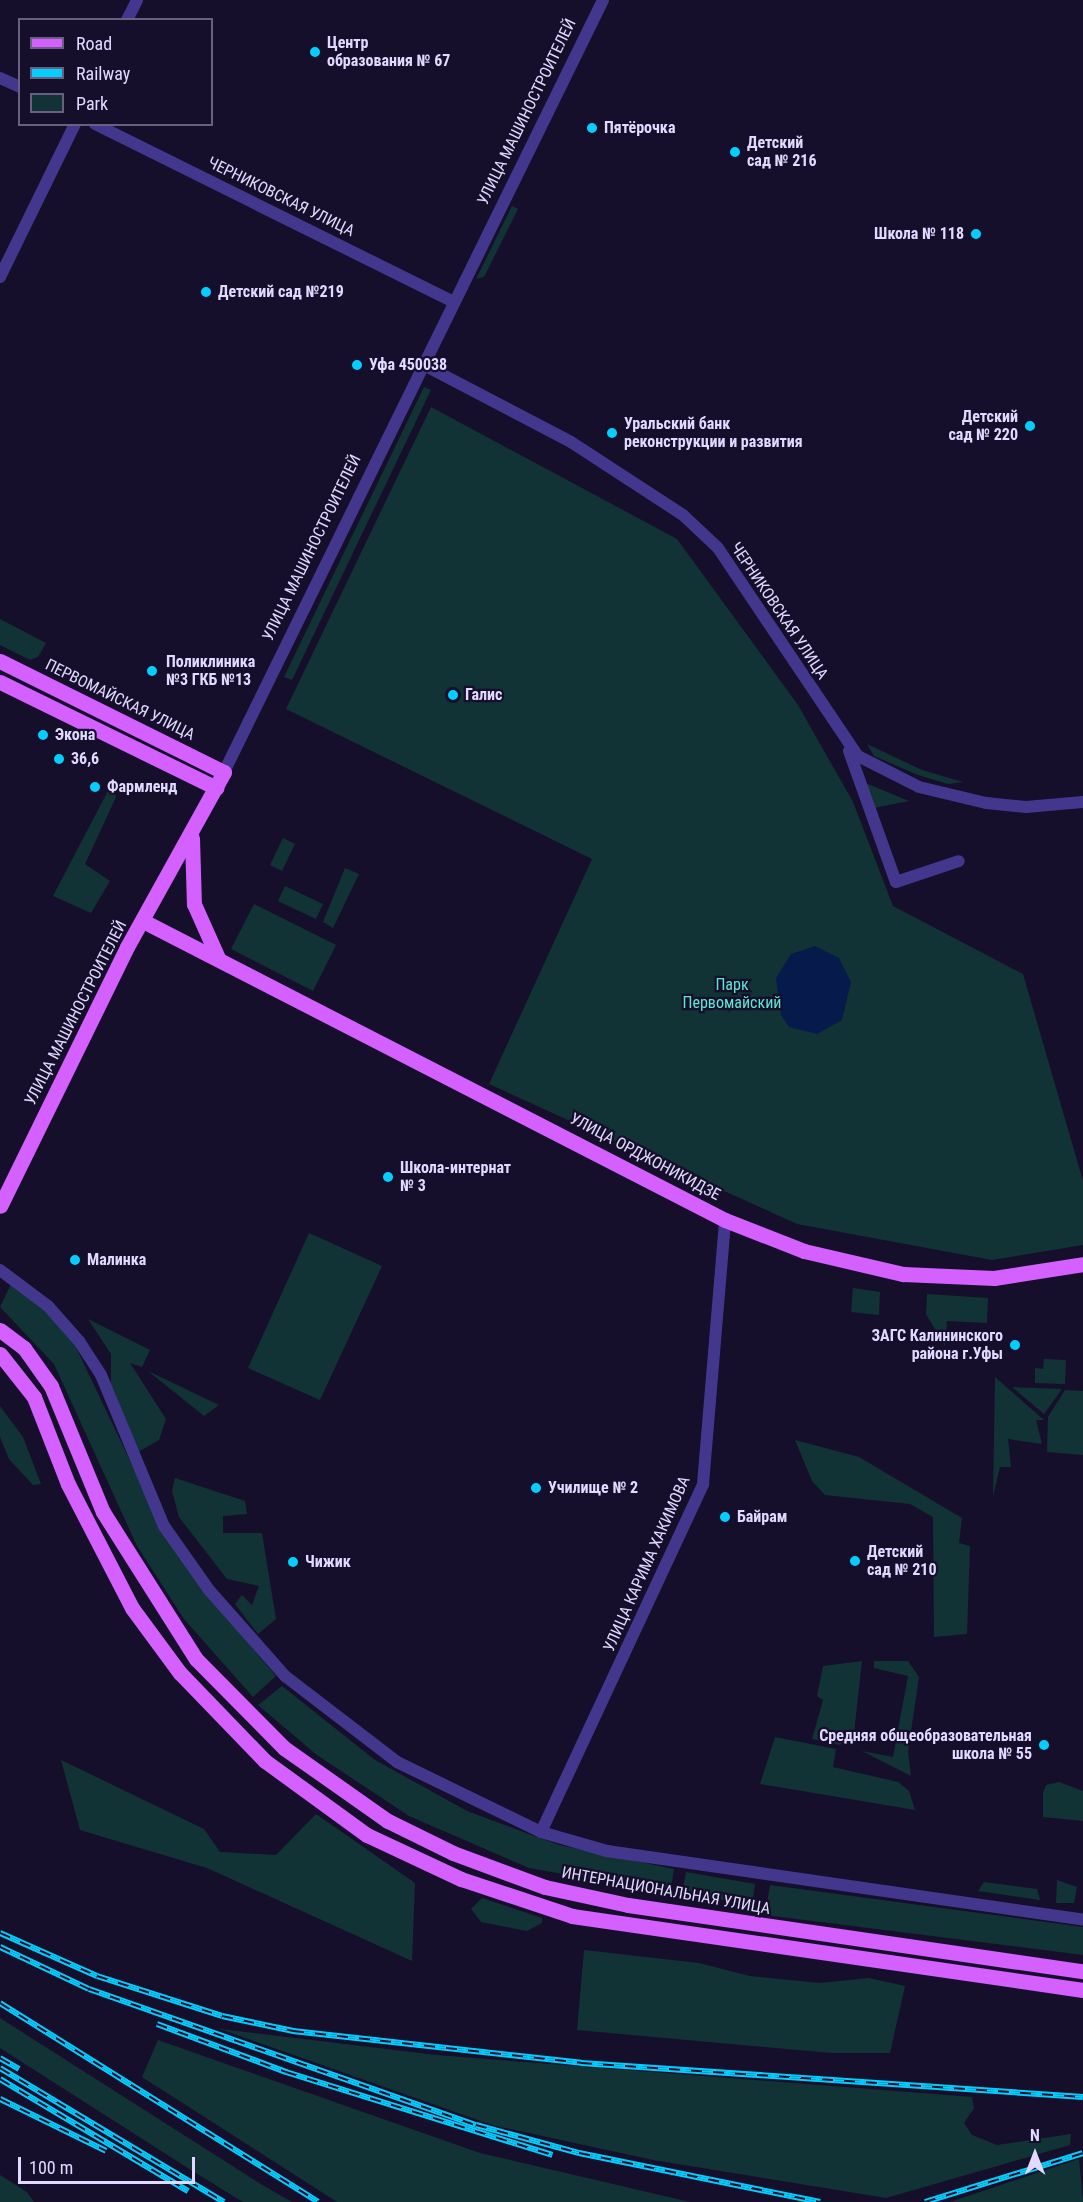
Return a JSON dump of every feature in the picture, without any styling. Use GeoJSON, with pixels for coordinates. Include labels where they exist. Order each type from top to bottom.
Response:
{"type":"FeatureCollection","features":[{"type":"Feature","properties":{"kind":"main road","name":"ПЕРВОМАЙСКАЯ УЛИЦА"},"geometry":{"type":"LineString","coordinates":[[0,661],[224,772]]}},
{"type":"Feature","properties":{"kind":"main road"},"geometry":{"type":"LineString","coordinates":[[0,682],[216,788]]}},
{"type":"Feature","properties":{"kind":"main road","name":"УЛИЦА МАШИНОСТРОИТЕЛЕЙ"},"geometry":{"type":"LineString","coordinates":[[0,1206],[143,921],[193,833],[224,772]]}},
{"type":"Feature","properties":{"kind":"main road"},"geometry":{"type":"LineString","coordinates":[[193,833],[194,904],[207,942],[220,961]]}},
{"type":"Feature","properties":{"kind":"main road","name":"УЛИЦА ОРДЖОНИКИДЗЕ"},"geometry":{"type":"LineString","coordinates":[[143,921],[725,1220],[804,1251],[903,1274],[994,1278],[1083,1264]]}},
{"type":"Feature","properties":{"kind":"main road","name":"ИНТЕРНАЦИОНАЛЬНАЯ УЛИЦА"},"geometry":{"type":"LineString","coordinates":[[0,1330],[24,1348],[51,1386],[103,1512],[196,1659],[284,1748],[388,1821],[453,1853],[545,1887],[628,1905],[1083,1971]]}},
{"type":"Feature","properties":{"kind":"main road"},"geometry":{"type":"LineString","coordinates":[[0,1354],[34,1397],[81,1513],[132,1608],[180,1673],[265,1761],[367,1835],[461,1879],[572,1916],[1083,1990]]}},
{"type":"Feature","properties":{"kind":"street"},"geometry":{"type":"LineString","coordinates":[[128,18],[136,0]]}},
{"type":"Feature","properties":{"kind":"street","name":"УЛИЦА МАШИНОСТРОИТЕЛЕЙ"},"geometry":{"type":"LineString","coordinates":[[224,772],[451,301],[603,0]]}},
{"type":"Feature","properties":{"kind":"street"},"geometry":{"type":"LineString","coordinates":[[0,78],[18,86]]}},
{"type":"Feature","properties":{"kind":"street"},"geometry":{"type":"LineString","coordinates":[[0,277],[74,126]]}},
{"type":"Feature","properties":{"kind":"street","name":"ЧЕРНИКОВСКАЯ УЛИЦА"},"geometry":{"type":"LineString","coordinates":[[99,126],[451,301]]}},
{"type":"Feature","properties":{"kind":"street","name":"ЧЕРНИКОВСКАЯ УЛИЦА"},"geometry":{"type":"LineString","coordinates":[[422,364],[571,442],[683,515],[717,548],[845,742],[858,756],[919,787],[1026,807],[1083,802]]}},
{"type":"Feature","properties":{"kind":"street"},"geometry":{"type":"LineString","coordinates":[[845,742],[896,882],[959,861]]}},
{"type":"Feature","properties":{"kind":"street","name":"УЛИЦА КАРИМА ХАКИМОВА"},"geometry":{"type":"LineString","coordinates":[[541,1832],[703,1484],[725,1220]]}},
{"type":"Feature","properties":{"kind":"street"},"geometry":{"type":"LineString","coordinates":[[0,1270],[48,1306],[79,1341],[101,1375],[164,1526],[209,1590],[278,1670],[397,1762],[541,1832],[683,1864],[1083,1920]]}},
{"type":"Feature","properties":{"kind":"green space"},"geometry":{"type":"Polygon","coordinates":[[[512,206],[518,209],[484,277],[476,279],[512,206]]]}},
{"type":"Feature","properties":{"kind":"green space"},"geometry":{"type":"Polygon","coordinates":[[[424,387],[431,390],[292,680],[284,677],[424,387]]]}},
{"type":"Feature","properties":{"kind":"green space","name":"Парк Первомайский"},"geometry":{"type":"Polygon","coordinates":[[[431,407],[677,539],[798,705],[853,802],[893,906],[1023,974],[1083,1181],[1083,1245],[992,1260],[797,1224],[489,1084],[592,859],[286,709],[431,407]]]}},
{"type":"Feature","properties":{"kind":"green space"},"geometry":{"type":"Polygon","coordinates":[[[0,619],[46,643],[38,657],[30,660],[0,645],[0,619]]]}},
{"type":"Feature","properties":{"kind":"green space"},"geometry":{"type":"Polygon","coordinates":[[[867,744],[922,770],[963,782],[948,784],[918,775],[874,756],[867,744]]]}},
{"type":"Feature","properties":{"kind":"green space"},"geometry":{"type":"Polygon","coordinates":[[[863,782],[909,801],[874,808],[863,782]]]}},
{"type":"Feature","properties":{"kind":"green space"},"geometry":{"type":"Polygon","coordinates":[[[111,785],[116,797],[85,864],[110,881],[91,913],[53,896],[111,785]]]}},
{"type":"Feature","properties":{"kind":"green space"},"geometry":{"type":"Polygon","coordinates":[[[283,838],[295,844],[282,871],[270,865],[283,838]]]}},
{"type":"Feature","properties":{"kind":"green space"},"geometry":{"type":"Polygon","coordinates":[[[345,868],[359,874],[333,928],[323,922],[345,868]]]}},
{"type":"Feature","properties":{"kind":"green space"},"geometry":{"type":"Polygon","coordinates":[[[285,886],[323,904],[316,919],[278,901],[285,886]]]}},
{"type":"Feature","properties":{"kind":"green space"},"geometry":{"type":"Polygon","coordinates":[[[254,904],[336,945],[313,991],[231,949],[254,904]]]}},
{"type":"Feature","properties":{"kind":"green space"},"geometry":{"type":"Polygon","coordinates":[[[309,1233],[382,1266],[320,1400],[248,1368],[309,1233]]]}},
{"type":"Feature","properties":{"kind":"green space"},"geometry":{"type":"Polygon","coordinates":[[[11,1284],[46,1310],[72,1339],[164,1532],[206,1594],[276,1676],[253,1697],[184,1619],[137,1546],[54,1364],[0,1307],[11,1284]]]}},
{"type":"Feature","properties":{"kind":"green space"},"geometry":{"type":"Polygon","coordinates":[[[853,1288],[880,1292],[879,1315],[851,1312],[853,1288]]]}},
{"type":"Feature","properties":{"kind":"green space"},"geometry":{"type":"Polygon","coordinates":[[[927,1294],[988,1298],[987,1323],[947,1321],[945,1346],[926,1314],[927,1294]]]}},
{"type":"Feature","properties":{"kind":"green space"},"geometry":{"type":"Polygon","coordinates":[[[88,1319],[150,1350],[142,1367],[130,1363],[166,1419],[159,1440],[138,1452],[111,1383],[111,1354],[88,1319]]]}},
{"type":"Feature","properties":{"kind":"green space"},"geometry":{"type":"Polygon","coordinates":[[[1044,1359],[1066,1360],[1065,1384],[1035,1383],[1035,1368],[1043,1369],[1044,1359]]]}},
{"type":"Feature","properties":{"kind":"green space"},"geometry":{"type":"Polygon","coordinates":[[[148,1371],[219,1405],[204,1416],[148,1371]]]}},
{"type":"Feature","properties":{"kind":"green space"},"geometry":{"type":"Polygon","coordinates":[[[995,1377],[1044,1420],[1036,1420],[1042,1444],[1008,1439],[1011,1467],[1000,1467],[993,1496],[995,1377]]]}},
{"type":"Feature","properties":{"kind":"green space"},"geometry":{"type":"Polygon","coordinates":[[[1012,1387],[1062,1389],[1044,1414],[1012,1387]]]}},
{"type":"Feature","properties":{"kind":"green space"},"geometry":{"type":"Polygon","coordinates":[[[1065,1390],[1083,1391],[1083,1455],[1047,1452],[1048,1417],[1065,1390]]]}},
{"type":"Feature","properties":{"kind":"green space"},"geometry":{"type":"Polygon","coordinates":[[[0,1406],[23,1437],[41,1484],[33,1485],[9,1459],[0,1437],[0,1406]]]}},
{"type":"Feature","properties":{"kind":"green space"},"geometry":{"type":"Polygon","coordinates":[[[795,1440],[859,1457],[962,1518],[959,1543],[970,1546],[967,1634],[934,1637],[933,1517],[910,1504],[825,1495],[812,1481],[795,1440]]]}},
{"type":"Feature","properties":{"kind":"green space"},"geometry":{"type":"Polygon","coordinates":[[[175,1478],[245,1501],[247,1514],[223,1516],[223,1533],[262,1533],[276,1619],[258,1634],[235,1604],[242,1595],[252,1605],[259,1586],[227,1579],[179,1517],[172,1491],[175,1478]]]}},
{"type":"Feature","properties":{"kind":"green space"},"geometry":{"type":"Polygon","coordinates":[[[862,1661],[854,1733],[840,1745],[812,1739],[823,1700],[817,1696],[823,1666],[862,1661]]]}},
{"type":"Feature","properties":{"kind":"green space"},"geometry":{"type":"Polygon","coordinates":[[[874,1661],[908,1661],[919,1677],[908,1752],[911,1776],[862,1751],[893,1757],[908,1676],[874,1668],[874,1661]]]}},
{"type":"Feature","properties":{"kind":"green space"},"geometry":{"type":"Polygon","coordinates":[[[282,1686],[375,1760],[467,1811],[559,1845],[674,1869],[670,1893],[529,1868],[409,1816],[317,1755],[258,1705],[282,1686]]]}},
{"type":"Feature","properties":{"kind":"green space"},"geometry":{"type":"Polygon","coordinates":[[[775,1737],[836,1749],[833,1767],[898,1782],[909,1791],[915,1810],[760,1784],[775,1737]]]}},
{"type":"Feature","properties":{"kind":"green space"},"geometry":{"type":"Polygon","coordinates":[[[61,1760],[204,1829],[220,1852],[276,1855],[316,1814],[415,1883],[412,1961],[207,1868],[80,1830],[61,1760]]]}},
{"type":"Feature","properties":{"kind":"green space"},"geometry":{"type":"Polygon","coordinates":[[[1059,1782],[1083,1791],[1083,1821],[1043,1817],[1043,1793],[1046,1785],[1059,1782]]]}},
{"type":"Feature","properties":{"kind":"green space"},"geometry":{"type":"Polygon","coordinates":[[[686,1872],[755,1884],[752,1905],[682,1893],[686,1872]]]}},
{"type":"Feature","properties":{"kind":"green space"},"geometry":{"type":"Polygon","coordinates":[[[1057,1880],[1077,1887],[1074,1903],[1056,1903],[1057,1880]]]}},
{"type":"Feature","properties":{"kind":"green space"},"geometry":{"type":"Polygon","coordinates":[[[984,1882],[1037,1889],[1040,1900],[978,1891],[984,1882]]]}},
{"type":"Feature","properties":{"kind":"green space"},"geometry":{"type":"Polygon","coordinates":[[[770,1885],[1083,1927],[1083,1955],[765,1915],[770,1885]]]}},
{"type":"Feature","properties":{"kind":"green space"},"geometry":{"type":"Polygon","coordinates":[[[482,1898],[542,1918],[542,1923],[527,1931],[481,1922],[471,1909],[482,1898]]]}},
{"type":"Feature","properties":{"kind":"green space"},"geometry":{"type":"Polygon","coordinates":[[[584,1950],[699,1963],[750,1976],[820,1983],[869,1978],[905,1986],[890,2053],[831,2053],[577,2030],[584,1950]]]}},
{"type":"Feature","properties":{"kind":"green space"},"geometry":{"type":"Polygon","coordinates":[[[0,2018],[292,2202],[243,2202],[191,2170],[0,2048],[0,2018]]]}},
{"type":"Feature","properties":{"kind":"green space"},"geometry":{"type":"Polygon","coordinates":[[[220,2029],[436,2055],[972,2097],[974,2108],[964,2123],[972,2135],[997,2145],[1071,2134],[1070,2145],[886,2198],[653,2160],[492,2125],[220,2029]]]}},
{"type":"Feature","properties":{"kind":"green space"},"geometry":{"type":"Polygon","coordinates":[[[158,2040],[480,2153],[690,2202],[337,2202],[142,2077],[158,2040]]]}},
{"type":"Feature","properties":{"kind":"green space"},"geometry":{"type":"Polygon","coordinates":[[[1079,2159],[1083,2202],[950,2202],[1079,2159]]]}},
{"type":"Feature","properties":{"kind":"green space"},"geometry":{"type":"Polygon","coordinates":[[[0,2175],[27,2192],[34,2202],[0,2202],[0,2175]]]}},
{"type":"Feature","properties":{"kind":"water"},"geometry":{"type":"Polygon","coordinates":[[[815,946],[839,958],[851,982],[842,1020],[817,1034],[789,1027],[781,1015],[776,978],[791,954],[815,946]]]}},
{"type":"Feature","properties":{"kind":"railway"},"geometry":{"type":"LineString","coordinates":[[0,1933],[97,1976],[222,2016],[293,2031],[581,2063],[1083,2097]]}},
{"type":"Feature","properties":{"kind":"railway"},"geometry":{"type":"LineString","coordinates":[[0,1947],[89,1989],[476,2125],[579,2153],[820,2202]]}},
{"type":"Feature","properties":{"kind":"railway"},"geometry":{"type":"LineString","coordinates":[[0,2003],[318,2202]]}},
{"type":"Feature","properties":{"kind":"railway"},"geometry":{"type":"LineString","coordinates":[[157,2024],[286,2072],[552,2155]]}},
{"type":"Feature","properties":{"kind":"railway"},"geometry":{"type":"LineString","coordinates":[[0,2058],[19,2069]]}},
{"type":"Feature","properties":{"kind":"railway"},"geometry":{"type":"LineString","coordinates":[[0,2068],[224,2202]]}},
{"type":"Feature","properties":{"kind":"railway"},"geometry":{"type":"LineString","coordinates":[[0,2079],[188,2191]]}},
{"type":"Feature","properties":{"kind":"railway"},"geometry":{"type":"LineString","coordinates":[[0,2099],[106,2151]]}},
{"type":"Feature","properties":{"kind":"railway"},"geometry":{"type":"LineString","coordinates":[[925,2202],[1083,2153]]}},
{"type":"Feature","properties":{"kind":"place","name":"Центр образования № 67"},"geometry":{"type":"Point","coordinates":[315,52]}},
{"type":"Feature","properties":{"kind":"place","name":"Пятёрочка"},"geometry":{"type":"Point","coordinates":[592,128]}},
{"type":"Feature","properties":{"kind":"place","name":"Детский сад № 216"},"geometry":{"type":"Point","coordinates":[735,152]}},
{"type":"Feature","properties":{"kind":"place","name":"Школа № 118"},"geometry":{"type":"Point","coordinates":[976,234]}},
{"type":"Feature","properties":{"kind":"place","name":"Детский сад №219"},"geometry":{"type":"Point","coordinates":[206,292]}},
{"type":"Feature","properties":{"kind":"place","name":"Уфа 450038"},"geometry":{"type":"Point","coordinates":[357,365]}},
{"type":"Feature","properties":{"kind":"place","name":"Детский сад № 220"},"geometry":{"type":"Point","coordinates":[1030,426]}},
{"type":"Feature","properties":{"kind":"place","name":"Уральский банк реконструкции и развития"},"geometry":{"type":"Point","coordinates":[612,433]}},
{"type":"Feature","properties":{"kind":"place","name":"Поликлиника №3 ГКБ №13"},"geometry":{"type":"Point","coordinates":[152,671]}},
{"type":"Feature","properties":{"kind":"place","name":"Галис"},"geometry":{"type":"Point","coordinates":[453,695]}},
{"type":"Feature","properties":{"kind":"place","name":"Экона"},"geometry":{"type":"Point","coordinates":[43,735]}},
{"type":"Feature","properties":{"kind":"place","name":"36,6"},"geometry":{"type":"Point","coordinates":[59,759]}},
{"type":"Feature","properties":{"kind":"place","name":"Фармленд"},"geometry":{"type":"Point","coordinates":[95,787]}},
{"type":"Feature","properties":{"kind":"place","name":"Школа-интернат № 3"},"geometry":{"type":"Point","coordinates":[388,1177]}},
{"type":"Feature","properties":{"kind":"place","name":"Малинка"},"geometry":{"type":"Point","coordinates":[75,1260]}},
{"type":"Feature","properties":{"kind":"place","name":"ЗАГС Калининского района г.Уфы"},"geometry":{"type":"Point","coordinates":[1015,1345]}},
{"type":"Feature","properties":{"kind":"place","name":"Училище № 2"},"geometry":{"type":"Point","coordinates":[536,1488]}},
{"type":"Feature","properties":{"kind":"place","name":"Байрам"},"geometry":{"type":"Point","coordinates":[725,1517]}},
{"type":"Feature","properties":{"kind":"place","name":"Детский сад № 210"},"geometry":{"type":"Point","coordinates":[855,1561]}},
{"type":"Feature","properties":{"kind":"place","name":"Чижик"},"geometry":{"type":"Point","coordinates":[293,1562]}},
{"type":"Feature","properties":{"kind":"place","name":"Средняя общеобразовательная школа № 55"},"geometry":{"type":"Point","coordinates":[1044,1745]}}]}
